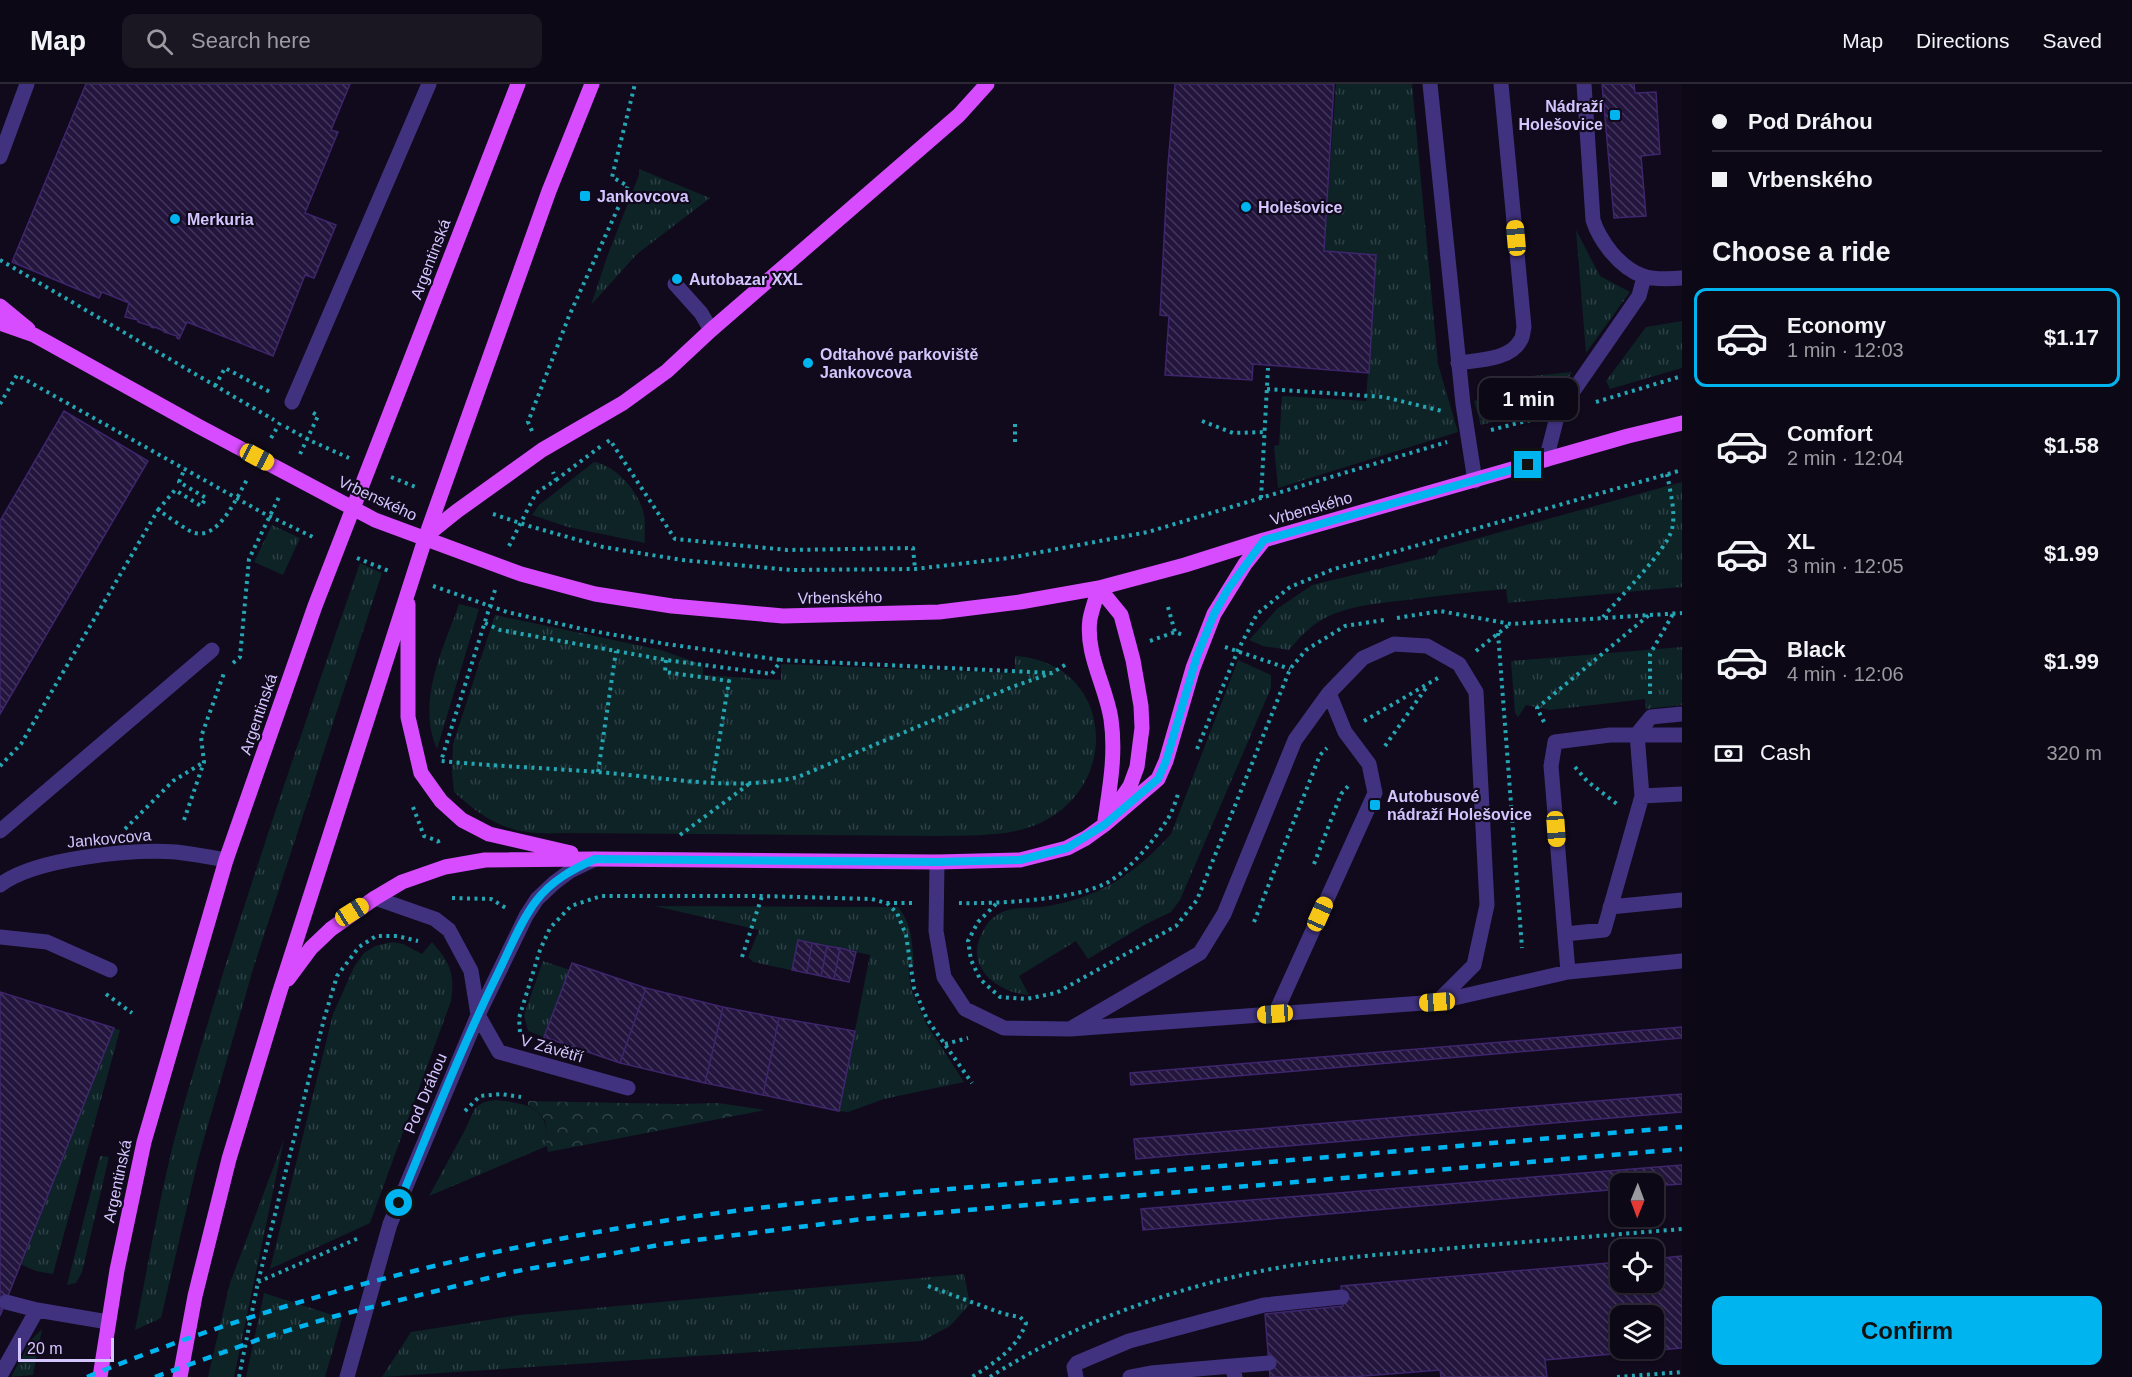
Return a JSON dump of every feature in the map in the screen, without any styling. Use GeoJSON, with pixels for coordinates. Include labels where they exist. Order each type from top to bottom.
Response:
{"type":"FeatureCollection","features":[{"type":"Feature","properties":{"kind":"main road","name":"Argentinská"},"geometry":{"type":"LineString","coordinates":[[100,1377],[108,1322],[144,1142],[226,860],[315,606],[518,84]]}},
{"type":"Feature","properties":{"kind":"main road"},"geometry":{"type":"LineString","coordinates":[[180,1377],[195,1296],[229,1159],[279,994],[426,536],[549,191],[592,84]]}},
{"type":"Feature","properties":{"kind":"main road"},"geometry":{"type":"LineString","coordinates":[[426,536],[542,450],[623,404],[667,371],[958,115],[987,84]]}},
{"type":"Feature","properties":{"kind":"main road","name":"Vrbenského"},"geometry":{"type":"LineString","coordinates":[[0,306],[34,335]]}},
{"type":"Feature","properties":{"kind":"main road","name":"Vrbenského"},"geometry":{"type":"LineString","coordinates":[[0,323],[34,335],[375,520],[521,574],[595,594],[672,606],[783,616],[939,612],[1020,602],[1099,588],[1185,566],[1264,540],[1682,423]]}},
{"type":"Feature","properties":{"kind":"main road"},"geometry":{"type":"LineString","coordinates":[[279,994],[293,970],[311,948],[352,912],[402,882],[445,867],[485,860],[937,862],[1020,860],[1067,848],[1104,825],[1158,779],[1166,761],[1197,656],[1214,614],[1228,589],[1264,540]]}},
{"type":"Feature","properties":{"kind":"main road"},"geometry":{"type":"LineString","coordinates":[[1099,588],[1090,621],[1093,657],[1110,716],[1113,744],[1113,764],[1104,825]]}},
{"type":"Feature","properties":{"kind":"main road"},"geometry":{"type":"LineString","coordinates":[[1099,588],[1121,615],[1133,660],[1141,706],[1142,728],[1137,767],[1130,786],[1104,825]]}},
{"type":"Feature","properties":{"kind":"main road"},"geometry":{"type":"LineString","coordinates":[[408,590],[408,717],[421,773],[441,801],[462,820],[489,834],[595,859]]}},
{"type":"Feature","properties":{"kind":"street"},"geometry":{"type":"LineString","coordinates":[[0,157],[27,84]]}},
{"type":"Feature","properties":{"kind":"street"},"geometry":{"type":"LineString","coordinates":[[292,402],[429,84]]}},
{"type":"Feature","properties":{"kind":"street"},"geometry":{"type":"LineString","coordinates":[[1430,84],[1458,363],[1475,481]]}},
{"type":"Feature","properties":{"kind":"street"},"geometry":{"type":"LineString","coordinates":[[1458,363],[1493,358],[1510,351],[1520,342],[1524,327],[1501,84]]}},
{"type":"Feature","properties":{"kind":"street"},"geometry":{"type":"LineString","coordinates":[[1584,84],[1593,220],[1597,233],[1622,264],[1632,272],[1644,277],[1682,278]]}},
{"type":"Feature","properties":{"kind":"street"},"geometry":{"type":"LineString","coordinates":[[1546,460],[1558,413],[1639,296],[1644,277]]}},
{"type":"Feature","properties":{"kind":"street"},"geometry":{"type":"LineString","coordinates":[[675,284],[701,313],[711,330]]}},
{"type":"Feature","properties":{"kind":"street"},"geometry":{"type":"LineString","coordinates":[[1070,1029],[1200,953],[1224,914],[1295,740],[1329,693],[1363,658],[1394,644],[1427,646],[1459,664],[1476,692],[1487,905],[1474,965],[1437,1002]]}},
{"type":"Feature","properties":{"kind":"street"},"geometry":{"type":"LineString","coordinates":[[0,831],[212,650]]}},
{"type":"Feature","properties":{"kind":"street"},"geometry":{"type":"LineString","coordinates":[[1275,1014],[1375,793],[1369,764],[1345,732],[1329,693]]}},
{"type":"Feature","properties":{"kind":"street"},"geometry":{"type":"LineString","coordinates":[[1565,934],[1604,930],[1642,796],[1637,734],[1651,717],[1682,714]]}},
{"type":"Feature","properties":{"kind":"street"},"geometry":{"type":"LineString","coordinates":[[1568,972],[1551,766],[1555,742],[1610,735],[1682,735]]}},
{"type":"Feature","properties":{"kind":"street"},"geometry":{"type":"LineString","coordinates":[[1642,796],[1682,794]]}},
{"type":"Feature","properties":{"kind":"street","name":"Jankovcova"},"geometry":{"type":"LineString","coordinates":[[0,885],[8,878],[61,860],[146,852],[176,852],[226,860]]}},
{"type":"Feature","properties":{"kind":"street","name":"Pod Dráhou"},"geometry":{"type":"LineString","coordinates":[[347,1377],[390,1224],[478,1015],[526,916],[537,899],[570,871],[595,859]]}},
{"type":"Feature","properties":{"kind":"street"},"geometry":{"type":"LineString","coordinates":[[937,862],[936,931],[944,977],[965,1009],[1004,1028],[1070,1029],[1437,1002],[1568,972],[1682,961]]}},
{"type":"Feature","properties":{"kind":"street","name":"V Závětří"},"geometry":{"type":"LineString","coordinates":[[375,898],[435,919],[449,930],[471,971],[478,1015],[499,1052],[628,1088]]}},
{"type":"Feature","properties":{"kind":"street"},"geometry":{"type":"LineString","coordinates":[[1610,907],[1682,900]]}},
{"type":"Feature","properties":{"kind":"street"},"geometry":{"type":"LineString","coordinates":[[0,937],[47,942],[110,970]]}},
{"type":"Feature","properties":{"kind":"street"},"geometry":{"type":"LineString","coordinates":[[1076,1377],[1074,1367],[1077,1363],[1129,1341],[1264,1305],[1342,1297]]}},
{"type":"Feature","properties":{"kind":"street"},"geometry":{"type":"LineString","coordinates":[[6,1302],[37,1310],[108,1322]]}},
{"type":"Feature","properties":{"kind":"street"},"geometry":{"type":"LineString","coordinates":[[0,1376],[37,1310]]}},
{"type":"Feature","properties":{"kind":"street"},"geometry":{"type":"LineString","coordinates":[[1130,1377],[1151,1373],[1234,1372],[1269,1363]]}},
{"type":"Feature","properties":{"kind":"path"},"geometry":{"type":"LineString","coordinates":[[533,434],[528,422],[532,411],[569,316],[628,186],[612,177],[635,84]]}},
{"type":"Feature","properties":{"kind":"path"},"geometry":{"type":"LineString","coordinates":[[0,260],[215,386],[225,368],[318,416],[298,457]]}},
{"type":"Feature","properties":{"kind":"path"},"geometry":{"type":"LineString","coordinates":[[1261,498],[1268,368]]}},
{"type":"Feature","properties":{"kind":"path"},"geometry":{"type":"LineString","coordinates":[[0,404],[16,375],[263,513],[317,538]]}},
{"type":"Feature","properties":{"kind":"path"},"geometry":{"type":"LineString","coordinates":[[791,570],[915,569],[1009,558],[1148,532],[1467,436],[1558,413],[1682,376]]}},
{"type":"Feature","properties":{"kind":"path"},"geometry":{"type":"LineString","coordinates":[[1267,389],[1384,397],[1433,408],[1464,411]]}},
{"type":"Feature","properties":{"kind":"path"},"geometry":{"type":"LineString","coordinates":[[1202,421],[1233,433],[1265,432]]}},
{"type":"Feature","properties":{"kind":"path"},"geometry":{"type":"LineString","coordinates":[[1015,424],[1015,444]]}},
{"type":"Feature","properties":{"kind":"path"},"geometry":{"type":"LineString","coordinates":[[507,552],[536,493],[610,440],[675,540],[787,550],[913,548],[915,569]]}},
{"type":"Feature","properties":{"kind":"path"},"geometry":{"type":"LineString","coordinates":[[549,464],[556,480]]}},
{"type":"Feature","properties":{"kind":"path"},"geometry":{"type":"LineString","coordinates":[[0,766],[21,744],[159,510],[175,490],[201,506],[206,498],[178,482],[185,468]]}},
{"type":"Feature","properties":{"kind":"path"},"geometry":{"type":"LineString","coordinates":[[159,510],[195,533],[210,531],[221,523],[253,470]]}},
{"type":"Feature","properties":{"kind":"path"},"geometry":{"type":"LineString","coordinates":[[1194,755],[1238,650],[1257,614],[1290,586],[1334,569],[1682,470]]}},
{"type":"Feature","properties":{"kind":"path"},"geometry":{"type":"LineString","coordinates":[[1602,618],[1662,548],[1671,531],[1673,519],[1667,474]]}},
{"type":"Feature","properties":{"kind":"path"},"geometry":{"type":"LineString","coordinates":[[232,664],[240,657],[249,559],[284,487]]}},
{"type":"Feature","properties":{"kind":"path"},"geometry":{"type":"LineString","coordinates":[[1148,532],[1149,539]]}},
{"type":"Feature","properties":{"kind":"path"},"geometry":{"type":"LineString","coordinates":[[349,554],[392,572]]}},
{"type":"Feature","properties":{"kind":"path"},"geometry":{"type":"LineString","coordinates":[[423,582],[507,612],[587,630],[666,644],[781,660],[1052,673]]}},
{"type":"Feature","properties":{"kind":"path"},"geometry":{"type":"LineString","coordinates":[[498,582],[441,761],[712,783],[772,783],[798,777],[1012,687],[1052,673],[1068,663]]}},
{"type":"Feature","properties":{"kind":"path"},"geometry":{"type":"LineString","coordinates":[[1168,607],[1174,632]]}},
{"type":"Feature","properties":{"kind":"path"},"geometry":{"type":"LineString","coordinates":[[1650,701],[1650,654],[1673,614]]}},
{"type":"Feature","properties":{"kind":"path"},"geometry":{"type":"LineString","coordinates":[[1636,816],[1609,799],[1587,781],[1555,742],[1537,708],[1649,615]]}},
{"type":"Feature","properties":{"kind":"path"},"geometry":{"type":"LineString","coordinates":[[485,623],[500,630],[666,660],[772,674],[781,660]]}},
{"type":"Feature","properties":{"kind":"path"},"geometry":{"type":"LineString","coordinates":[[1147,642],[1174,632],[1192,639]]}},
{"type":"Feature","properties":{"kind":"path"},"geometry":{"type":"LineString","coordinates":[[1498,633],[1522,948]]}},
{"type":"Feature","properties":{"kind":"path"},"geometry":{"type":"LineString","coordinates":[[1238,650],[1290,669]]}},
{"type":"Feature","properties":{"kind":"path"},"geometry":{"type":"LineString","coordinates":[[598,772],[616,651]]}},
{"type":"Feature","properties":{"kind":"path"},"geometry":{"type":"LineString","coordinates":[[666,660],[665,672],[729,681],[712,783]]}},
{"type":"Feature","properties":{"kind":"path"},"geometry":{"type":"LineString","coordinates":[[184,820],[204,762],[201,737],[224,672]]}},
{"type":"Feature","properties":{"kind":"path"},"geometry":{"type":"LineString","coordinates":[[116,855],[121,833],[173,781],[204,762]]}},
{"type":"Feature","properties":{"kind":"path"},"geometry":{"type":"LineString","coordinates":[[646,860],[750,784]]}},
{"type":"Feature","properties":{"kind":"path"},"geometry":{"type":"LineString","coordinates":[[525,1038],[520,1032],[519,1018],[540,950],[550,928],[571,906],[601,896],[762,896],[872,899],[886,903],[996,904],[1090,890],[1109,881],[1142,852],[1168,819],[1181,787]]}},
{"type":"Feature","properties":{"kind":"path"},"geometry":{"type":"LineString","coordinates":[[742,957],[762,896]]}},
{"type":"Feature","properties":{"kind":"path"},"geometry":{"type":"LineString","coordinates":[[452,898],[491,900],[508,909]]}},
{"type":"Feature","properties":{"kind":"path"},"geometry":{"type":"LineString","coordinates":[[886,903],[897,913],[906,934],[914,988],[927,1019],[972,1083]]}},
{"type":"Feature","properties":{"kind":"path"},"geometry":{"type":"LineString","coordinates":[[239,1377],[258,1282],[324,1019],[337,976],[359,947],[376,936],[397,936],[420,942]]}},
{"type":"Feature","properties":{"kind":"path"},"geometry":{"type":"LineString","coordinates":[[103,992],[132,1013]]}},
{"type":"Feature","properties":{"kind":"path"},"geometry":{"type":"LineString","coordinates":[[461,1119],[466,1109],[480,1096],[501,1094],[521,1097]]}},
{"type":"Feature","properties":{"kind":"path"},"geometry":{"type":"LineString","coordinates":[[258,1282],[390,1224]]}},
{"type":"Feature","properties":{"kind":"path"},"geometry":{"type":"LineString","coordinates":[[928,1286],[1004,1314],[1020,1317],[1026,1323],[1003,1357],[972,1377]]}},
{"type":"Feature","properties":{"kind":"path"},"geometry":{"type":"LineString","coordinates":[[1617,1377],[1682,1372]]}},
{"type":"Feature","properties":{"kind":"green space"},"geometry":{"type":"Polygon","coordinates":[[[1336,84],[1412,84],[1438,364],[1458,432],[1278,488],[1274,446],[1279,445],[1282,396],[1366,401],[1376,255],[1324,251],[1336,84]]]}},
{"type":"Feature","properties":{"kind":"green space"},"geometry":{"type":"Polygon","coordinates":[[[639,169],[710,198],[637,254],[591,305],[639,175],[639,169]]]}},
{"type":"Feature","properties":{"kind":"green space"},"geometry":{"type":"Polygon","coordinates":[[[1576,230],[1600,276],[1630,292],[1586,353],[1576,230]]]}},
{"type":"Feature","properties":{"kind":"green space"},"geometry":{"type":"Polygon","coordinates":[[[1682,321],[1682,368],[1610,389],[1606,381],[1646,327],[1682,321]]]}},
{"type":"Feature","properties":{"kind":"green space"},"geometry":{"type":"Polygon","coordinates":[[[1572,372],[1549,408],[1481,425],[1474,401],[1512,389],[1511,378],[1572,372]]]}},
{"type":"Feature","properties":{"kind":"green space"},"geometry":{"type":"Polygon","coordinates":[[[594,462],[611,468],[626,481],[638,498],[645,518],[645,543],[568,527],[532,515],[539,505],[594,462]]]}},
{"type":"Feature","properties":{"kind":"green space"},"geometry":{"type":"Polygon","coordinates":[[[1682,482],[1682,587],[1508,603],[1506,589],[1439,596],[1341,611],[1313,626],[1289,650],[1263,646],[1249,640],[1277,609],[1312,585],[1436,555],[1439,549],[1682,482]]]}},
{"type":"Feature","properties":{"kind":"green space"},"geometry":{"type":"Polygon","coordinates":[[[272,525],[300,538],[283,575],[254,562],[272,525]]]}},
{"type":"Feature","properties":{"kind":"green space"},"geometry":{"type":"Polygon","coordinates":[[[360,563],[382,573],[254,966],[199,1156],[161,1318],[135,1330],[169,1163],[203,1039],[268,834],[360,563]]]}},
{"type":"Feature","properties":{"kind":"green space"},"geometry":{"type":"Polygon","coordinates":[[[459,604],[479,609],[437,749],[431,731],[429,713],[431,694],[439,657],[459,604]]]}},
{"type":"Feature","properties":{"kind":"green space"},"geometry":{"type":"Polygon","coordinates":[[[495,615],[661,650],[703,665],[703,675],[781,680],[781,664],[1015,673],[1015,656],[1048,663],[1072,679],[1088,702],[1096,728],[1094,756],[1084,783],[1066,806],[1038,824],[1002,833],[939,836],[546,833],[517,830],[479,813],[454,792],[453,744],[495,615]]]}},
{"type":"Feature","properties":{"kind":"green space"},"geometry":{"type":"Polygon","coordinates":[[[1682,647],[1682,705],[1646,709],[1645,699],[1550,710],[1526,705],[1518,717],[1515,713],[1511,661],[1682,647]]]}},
{"type":"Feature","properties":{"kind":"green space"},"geometry":{"type":"Polygon","coordinates":[[[1238,660],[1271,675],[1271,688],[1180,900],[1171,912],[1144,925],[1088,959],[1076,941],[1019,976],[1029,995],[996,984],[981,968],[977,947],[986,925],[992,919],[1011,909],[1062,903],[1097,891],[1143,862],[1171,834],[1238,660]]]}},
{"type":"Feature","properties":{"kind":"green space"},"geometry":{"type":"Polygon","coordinates":[[[655,906],[898,907],[909,927],[912,941],[914,965],[908,964],[911,989],[927,1025],[964,1082],[884,1099],[848,1112],[839,1111],[870,955],[856,952],[849,982],[753,962],[748,957],[759,930],[655,906]]]}},
{"type":"Feature","properties":{"kind":"green space"},"geometry":{"type":"Polygon","coordinates":[[[392,942],[403,944],[422,954],[432,942],[450,968],[452,991],[451,1001],[370,1223],[270,1269],[333,1014],[354,967],[364,953],[375,946],[392,942]]]}},
{"type":"Feature","properties":{"kind":"green space"},"geometry":{"type":"Polygon","coordinates":[[[543,961],[570,970],[544,1037],[528,1031],[524,1015],[543,961]]]}},
{"type":"Feature","properties":{"kind":"green space"},"geometry":{"type":"Polygon","coordinates":[[[114,1028],[120,1030],[53,1274],[36,1271],[20,1264],[114,1028]]]}},
{"type":"Feature","properties":{"kind":"green space"},"geometry":{"type":"Polygon","coordinates":[[[495,1100],[527,1106],[541,1115],[547,1133],[547,1146],[429,1196],[475,1108],[484,1102],[495,1100]]]}},
{"type":"Feature","properties":{"kind":"green space"},"geometry":{"type":"Polygon","coordinates":[[[528,1101],[718,1103],[765,1110],[548,1152],[545,1121],[528,1105],[528,1101]]]}},
{"type":"Feature","properties":{"kind":"green space"},"geometry":{"type":"Polygon","coordinates":[[[284,1139],[234,1377],[208,1377],[230,1283],[284,1139]]]}},
{"type":"Feature","properties":{"kind":"green space"},"geometry":{"type":"Polygon","coordinates":[[[100,1156],[109,1157],[82,1272],[76,1283],[67,1285],[100,1156]]]}},
{"type":"Feature","properties":{"kind":"green space"},"geometry":{"type":"Polygon","coordinates":[[[964,1274],[970,1304],[950,1326],[922,1341],[382,1377],[411,1332],[519,1315],[964,1274]]]}},
{"type":"Feature","properties":{"kind":"green space"},"geometry":{"type":"Polygon","coordinates":[[[264,1293],[342,1318],[325,1377],[246,1377],[264,1293]]]}},
{"type":"Feature","properties":{"kind":"green space"},"geometry":{"type":"Polygon","coordinates":[[[42,1329],[33,1375],[11,1377],[31,1340],[42,1329]]]}},
{"type":"Feature","properties":{"kind":"building","name":"Merkuria"},"geometry":{"type":"Polygon","coordinates":[[[86,84],[350,84],[331,130],[338,132],[305,213],[336,225],[314,278],[305,275],[273,356],[187,322],[179,339],[177,336],[138,322],[138,320],[125,317],[129,303],[102,292],[99,298],[12,262],[86,84]]]}},
{"type":"Feature","properties":{"kind":"building","name":"Holešovice"},"geometry":{"type":"Polygon","coordinates":[[[1175,84],[1334,84],[1324,251],[1376,255],[1369,373],[1253,364],[1252,380],[1165,375],[1169,316],[1160,315],[1168,164],[1175,84]]]}},
{"type":"Feature","properties":{"kind":"building"},"geometry":{"type":"Polygon","coordinates":[[[1602,84],[1634,84],[1635,93],[1656,92],[1660,154],[1641,156],[1646,216],[1614,218],[1602,84]]]}},
{"type":"Feature","properties":{"kind":"building"},"geometry":{"type":"Polygon","coordinates":[[[64,411],[148,461],[0,714],[0,521],[64,411]]]}},
{"type":"Feature","properties":{"kind":"building"},"geometry":{"type":"Polygon","coordinates":[[[798,940],[812,943],[807,973],[792,970],[798,940]]]}},
{"type":"Feature","properties":{"kind":"building"},"geometry":{"type":"Polygon","coordinates":[[[812,943],[827,946],[821,976],[807,973],[812,943]]]}},
{"type":"Feature","properties":{"kind":"building"},"geometry":{"type":"Polygon","coordinates":[[[827,946],[840,948],[834,979],[821,976],[827,946]]]}},
{"type":"Feature","properties":{"kind":"building"},"geometry":{"type":"Polygon","coordinates":[[[840,948],[856,952],[849,982],[834,979],[840,948]]]}},
{"type":"Feature","properties":{"kind":"building"},"geometry":{"type":"Polygon","coordinates":[[[572,963],[646,988],[620,1063],[544,1037],[572,963]]]}},
{"type":"Feature","properties":{"kind":"building"},"geometry":{"type":"Polygon","coordinates":[[[646,988],[723,1007],[705,1083],[620,1063],[646,988]]]}},
{"type":"Feature","properties":{"kind":"building"},"geometry":{"type":"Polygon","coordinates":[[[0,992],[114,1028],[0,1316],[0,992]]]}},
{"type":"Feature","properties":{"kind":"building"},"geometry":{"type":"Polygon","coordinates":[[[723,1007],[779,1018],[763,1095],[705,1083],[723,1007]]]}},
{"type":"Feature","properties":{"kind":"building"},"geometry":{"type":"Polygon","coordinates":[[[779,1018],[855,1031],[839,1111],[763,1095],[779,1018]]]}},
{"type":"Feature","properties":{"kind":"building"},"geometry":{"type":"Polygon","coordinates":[[[1682,1027],[1682,1038],[1131,1085],[1130,1073],[1682,1027]]]}},
{"type":"Feature","properties":{"kind":"building"},"geometry":{"type":"Polygon","coordinates":[[[1682,1094],[1682,1112],[1136,1159],[1134,1139],[1682,1094]]]}},
{"type":"Feature","properties":{"kind":"building"},"geometry":{"type":"Polygon","coordinates":[[[1682,1165],[1682,1184],[1664,1185],[1664,1173],[1610,1173],[1610,1190],[1143,1230],[1141,1209],[1682,1165]]]}},
{"type":"Feature","properties":{"kind":"building"},"geometry":{"type":"Polygon","coordinates":[[[1682,1256],[1682,1348],[1664,1350],[1664,1305],[1610,1305],[1610,1354],[1545,1360],[1547,1377],[1441,1377],[1440,1370],[1351,1377],[1270,1377],[1265,1314],[1343,1306],[1341,1286],[1610,1263],[1610,1293],[1664,1293],[1664,1258],[1682,1256]]]}},
{"type":"Feature","properties":{"kind":"railway"},"geometry":{"type":"LineString","coordinates":[[87,1377],[224,1326],[364,1284],[506,1250],[650,1223],[749,1209],[882,1195],[1682,1127]]}},
{"type":"Feature","properties":{"kind":"railway"},"geometry":{"type":"LineString","coordinates":[[155,1377],[260,1339],[332,1317],[512,1272],[664,1244],[863,1219],[1682,1149]]}},
{"type":"Feature","properties":{"kind":"place","name":"Nádraží Holešovice"},"geometry":{"type":"Point","coordinates":[1615,115]}},
{"type":"Feature","properties":{"kind":"place","name":"Jankovcova"},"geometry":{"type":"Point","coordinates":[585,196]}},
{"type":"Feature","properties":{"kind":"place","name":"Holešovice"},"geometry":{"type":"Point","coordinates":[1246,207]}},
{"type":"Feature","properties":{"kind":"place","name":"Merkuria"},"geometry":{"type":"Point","coordinates":[175,219]}},
{"type":"Feature","properties":{"kind":"place","name":"Autobazar XXL"},"geometry":{"type":"Point","coordinates":[677,279]}},
{"type":"Feature","properties":{"kind":"place","name":"Odtahové parkoviště Jankovcova"},"geometry":{"type":"Point","coordinates":[808,363]}},
{"type":"Feature","properties":{"kind":"place","name":"Autobusové nádraží Holešovice"},"geometry":{"type":"Point","coordinates":[1375,805]}},
{"type":"Feature","properties":{"kind":"route"},"geometry":{"type":"LineString","coordinates":[[399,1203],[478,1015],[526,916],[537,899],[570,871],[595,859],[937,862],[1020,860],[1067,848],[1104,825],[1158,779],[1166,761],[1197,656],[1214,614],[1228,589],[1264,540],[1528,465]]}}]}
